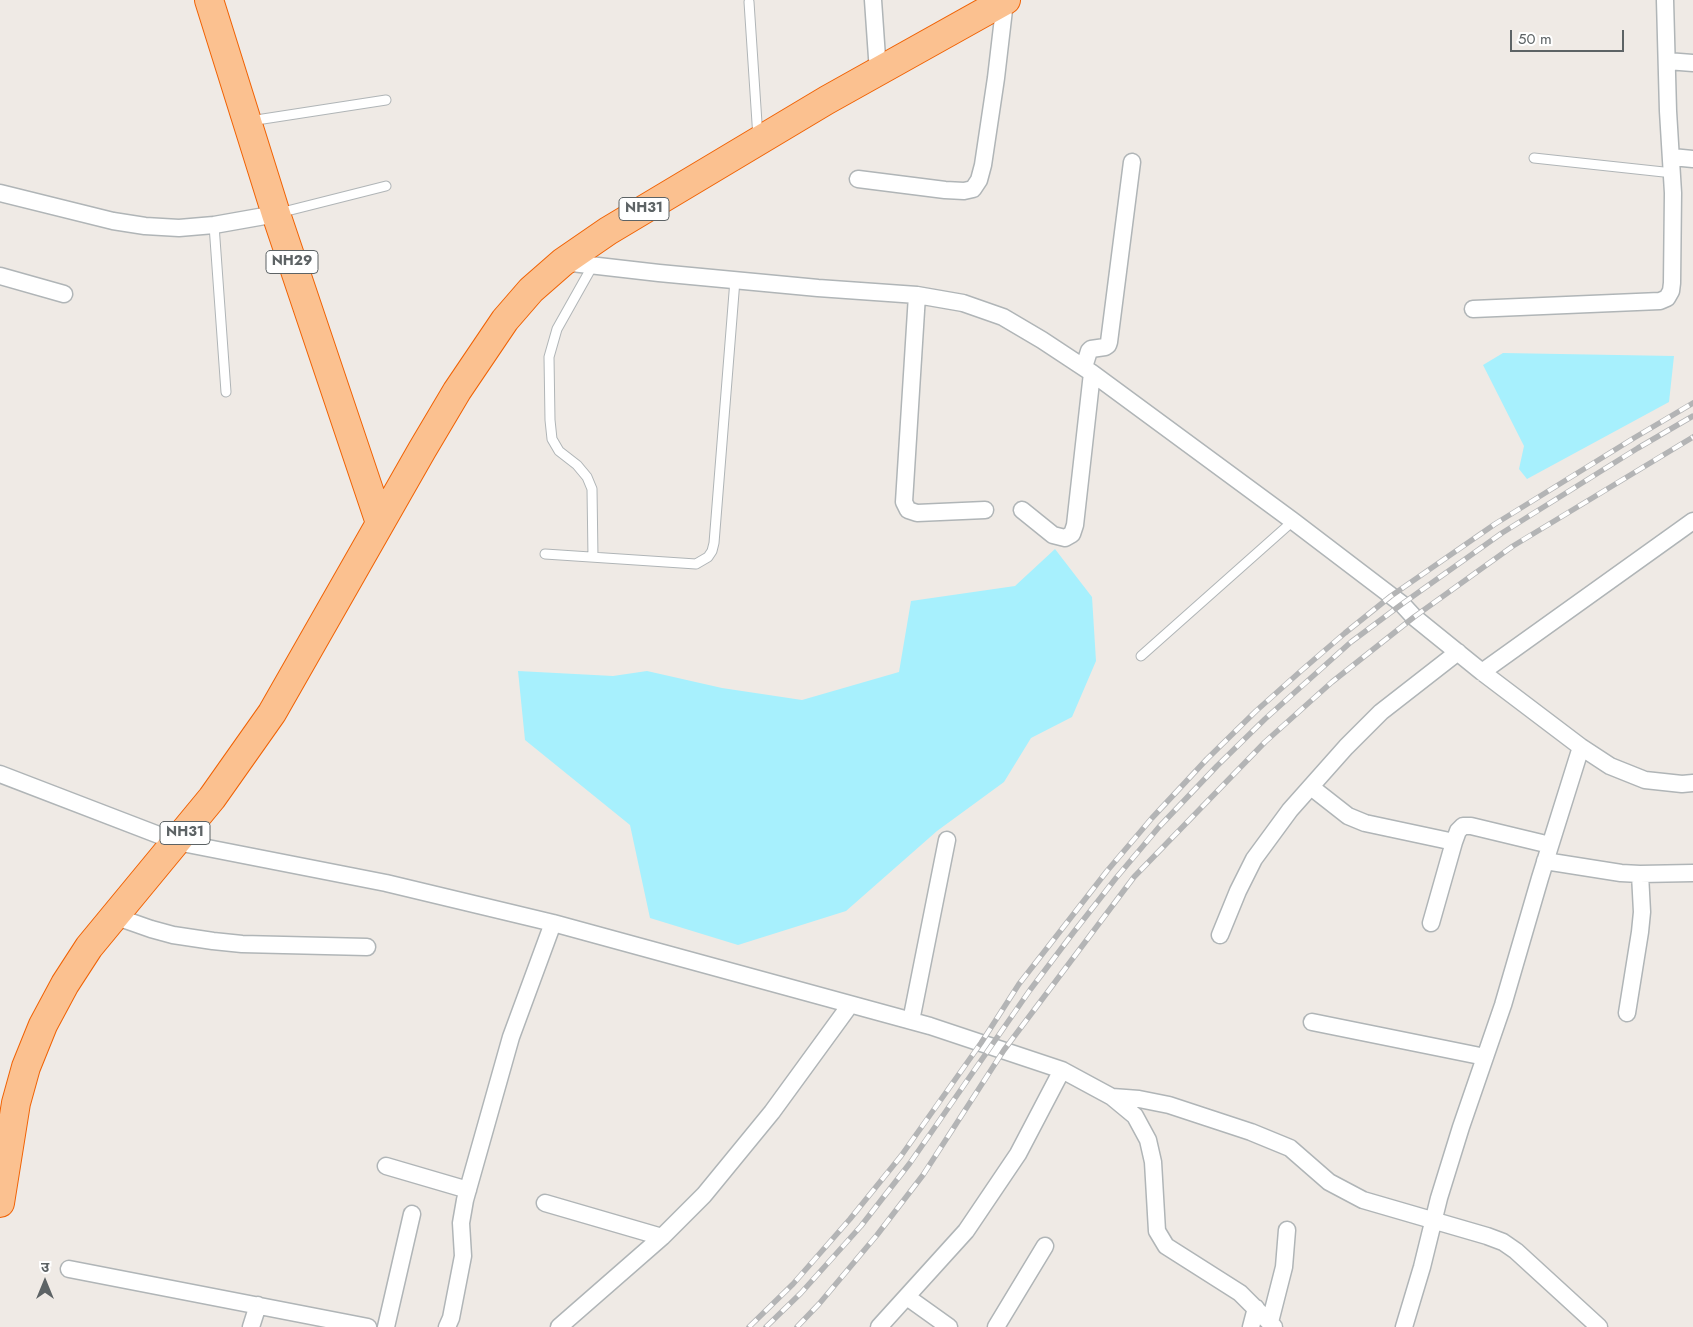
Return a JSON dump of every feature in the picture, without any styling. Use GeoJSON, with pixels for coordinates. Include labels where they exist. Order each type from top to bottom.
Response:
{"type":"FeatureCollection","features":[{"type":"Feature","properties":{"kind":"highway","name":"NH29"},"geometry":{"type":"LineString","coordinates":[[209,0],[276,214],[380,523]]}},
{"type":"Feature","properties":{"kind":"highway","name":"NH31"},"geometry":{"type":"LineString","coordinates":[[0,1203],[4,1138],[26,1067],[43,1025],[65,984],[84,954],[114,916],[212,798],[272,713],[457,392],[505,320],[531,290],[563,262],[608,231],[758,141],[1006,0]]}},
{"type":"Feature","properties":{"kind":"street"},"geometry":{"type":"LineString","coordinates":[[873,0],[878,72]]}},
{"type":"Feature","properties":{"kind":"street"},"geometry":{"type":"LineString","coordinates":[[858,179],[944,190],[964,191],[973,189],[983,165],[1006,0]]}},
{"type":"Feature","properties":{"kind":"street"},"geometry":{"type":"LineString","coordinates":[[1473,309],[1660,301],[1667,298],[1671,291],[1672,283],[1672,165],[1665,0]]}},
{"type":"Feature","properties":{"kind":"street"},"geometry":{"type":"LineString","coordinates":[[1667,61],[1693,63]]}},
{"type":"Feature","properties":{"kind":"street"},"geometry":{"type":"LineString","coordinates":[[1672,165],[1693,159]]}},
{"type":"Feature","properties":{"kind":"street"},"geometry":{"type":"LineString","coordinates":[[1022,510],[1053,535],[1065,538],[1072,534],[1075,525],[1090,351],[1104,347],[1109,342],[1132,162]]}},
{"type":"Feature","properties":{"kind":"street"},"geometry":{"type":"LineString","coordinates":[[0,197],[0,193],[113,221],[145,226],[179,228],[214,225],[276,214]]}},
{"type":"Feature","properties":{"kind":"street"},"geometry":{"type":"LineString","coordinates":[[563,262],[735,280],[917,295],[963,303],[1003,318],[1042,340],[1088,370],[1293,521],[1402,604],[1414,617],[1482,672],[1581,747],[1610,766],[1645,780],[1682,784],[1693,783]]}},
{"type":"Feature","properties":{"kind":"street"},"geometry":{"type":"LineString","coordinates":[[0,276],[64,294]]}},
{"type":"Feature","properties":{"kind":"street"},"geometry":{"type":"LineString","coordinates":[[917,295],[904,502],[908,510],[917,512],[985,510]]}},
{"type":"Feature","properties":{"kind":"street"},"geometry":{"type":"LineString","coordinates":[[1482,672],[1693,521]]}},
{"type":"Feature","properties":{"kind":"street"},"geometry":{"type":"LineString","coordinates":[[1220,934],[1254,859],[1290,810],[1346,747],[1381,712],[1458,652]]}},
{"type":"Feature","properties":{"kind":"street"},"geometry":{"type":"LineString","coordinates":[[1404,1327],[1461,1127],[1503,1005],[1581,747]]}},
{"type":"Feature","properties":{"kind":"street"},"geometry":{"type":"LineString","coordinates":[[0,774],[177,842],[386,883],[553,923],[930,1026],[1062,1070],[1112,1097],[1135,1116],[1148,1140],[1153,1162],[1157,1231],[1166,1246],[1240,1293],[1272,1325]]}},
{"type":"Feature","properties":{"kind":"street"},"geometry":{"type":"LineString","coordinates":[[1311,787],[1348,816],[1365,823],[1454,842]]}},
{"type":"Feature","properties":{"kind":"street"},"geometry":{"type":"LineString","coordinates":[[1431,923],[1454,842],[1458,831],[1463,826],[1472,826],[1550,845]]}},
{"type":"Feature","properties":{"kind":"street"},"geometry":{"type":"LineString","coordinates":[[911,1021],[947,840]]}},
{"type":"Feature","properties":{"kind":"street"},"geometry":{"type":"LineString","coordinates":[[1545,861],[1640,874],[1693,873]]}},
{"type":"Feature","properties":{"kind":"street"},"geometry":{"type":"LineString","coordinates":[[1627,1013],[1642,912],[1640,874]]}},
{"type":"Feature","properties":{"kind":"street"},"geometry":{"type":"LineString","coordinates":[[114,916],[158,931],[213,941],[242,944],[367,947]]}},
{"type":"Feature","properties":{"kind":"street"},"geometry":{"type":"LineString","coordinates":[[447,1327],[451,1318],[463,1256],[461,1224],[468,1190],[511,1037],[553,923]]}},
{"type":"Feature","properties":{"kind":"street"},"geometry":{"type":"LineString","coordinates":[[559,1327],[662,1237],[704,1195],[772,1112],[850,1004]]}},
{"type":"Feature","properties":{"kind":"street"},"geometry":{"type":"LineString","coordinates":[[1312,1022],[1485,1057]]}},
{"type":"Feature","properties":{"kind":"street"},"geometry":{"type":"LineString","coordinates":[[879,1327],[966,1231],[1025,1140],[1062,1070]]}},
{"type":"Feature","properties":{"kind":"street"},"geometry":{"type":"LineString","coordinates":[[1112,1097],[1139,1099],[1169,1105],[1272,1139],[1290,1148],[1329,1182],[1363,1200],[1503,1242],[1516,1251],[1599,1327]]}},
{"type":"Feature","properties":{"kind":"street"},"geometry":{"type":"LineString","coordinates":[[386,1166],[468,1190]]}},
{"type":"Feature","properties":{"kind":"street"},"geometry":{"type":"LineString","coordinates":[[545,1203],[662,1237]]}},
{"type":"Feature","properties":{"kind":"street"},"geometry":{"type":"LineString","coordinates":[[386,1327],[412,1214]]}},
{"type":"Feature","properties":{"kind":"street"},"geometry":{"type":"LineString","coordinates":[[1272,1325],[1284,1267],[1287,1230]]}},
{"type":"Feature","properties":{"kind":"street"},"geometry":{"type":"LineString","coordinates":[[996,1327],[1045,1246]]}},
{"type":"Feature","properties":{"kind":"street"},"geometry":{"type":"LineString","coordinates":[[69,1269],[368,1327]]}},
{"type":"Feature","properties":{"kind":"street"},"geometry":{"type":"LineString","coordinates":[[907,1297],[949,1327]]}},
{"type":"Feature","properties":{"kind":"street"},"geometry":{"type":"LineString","coordinates":[[252,1327],[258,1305]]}},
{"type":"Feature","properties":{"kind":"street"},"geometry":{"type":"LineString","coordinates":[[1251,1327],[1256,1308]]}},
{"type":"Feature","properties":{"kind":"lane"},"geometry":{"type":"LineString","coordinates":[[749,2],[758,141]]}},
{"type":"Feature","properties":{"kind":"lane"},"geometry":{"type":"LineString","coordinates":[[247,122],[386,100]]}},
{"type":"Feature","properties":{"kind":"lane"},"geometry":{"type":"LineString","coordinates":[[1534,158],[1672,165]]}},
{"type":"Feature","properties":{"kind":"lane"},"geometry":{"type":"LineString","coordinates":[[276,214],[386,186]]}},
{"type":"Feature","properties":{"kind":"lane"},"geometry":{"type":"LineString","coordinates":[[214,225],[226,392]]}},
{"type":"Feature","properties":{"kind":"lane"},"geometry":{"type":"LineString","coordinates":[[593,265],[557,329],[549,357],[552,439],[559,451],[587,476],[592,489],[593,557]]}},
{"type":"Feature","properties":{"kind":"lane"},"geometry":{"type":"LineString","coordinates":[[545,554],[696,564],[708,557],[714,543],[735,280]]}},
{"type":"Feature","properties":{"kind":"lane"},"geometry":{"type":"LineString","coordinates":[[1141,656],[1293,521]]}},
{"type":"Feature","properties":{"kind":"water"},"geometry":{"type":"Polygon","coordinates":[[[1503,353],[1674,356],[1669,402],[1527,479],[1519,469],[1524,446],[1483,365],[1503,353]]]}},
{"type":"Feature","properties":{"kind":"water"},"geometry":{"type":"Polygon","coordinates":[[[1055,549],[1092,597],[1096,661],[1072,717],[1031,738],[1004,782],[937,831],[846,911],[738,945],[650,918],[630,825],[525,740],[518,671],[613,676],[647,671],[722,688],[802,700],[899,672],[911,601],[1015,586],[1055,549]]]}},
{"type":"Feature","properties":{"kind":"railway"},"geometry":{"type":"LineString","coordinates":[[749,1327],[793,1284],[850,1219],[901,1156],[981,1043],[1019,984],[1107,871],[1152,818],[1207,759],[1256,711],[1345,633],[1391,596],[1495,524],[1693,403]]}},
{"type":"Feature","properties":{"kind":"railway"},"geometry":{"type":"LineString","coordinates":[[766,1327],[801,1293],[861,1226],[910,1163],[1030,990],[1073,933],[1159,827],[1217,766],[1265,719],[1351,642],[1402,604],[1502,533],[1693,416]]}},
{"type":"Feature","properties":{"kind":"railway"},"geometry":{"type":"LineString","coordinates":[[797,1327],[819,1304],[877,1235],[923,1175],[1004,1050],[1134,877],[1265,742],[1332,682],[1414,617],[1513,546],[1693,437]]}}]}
